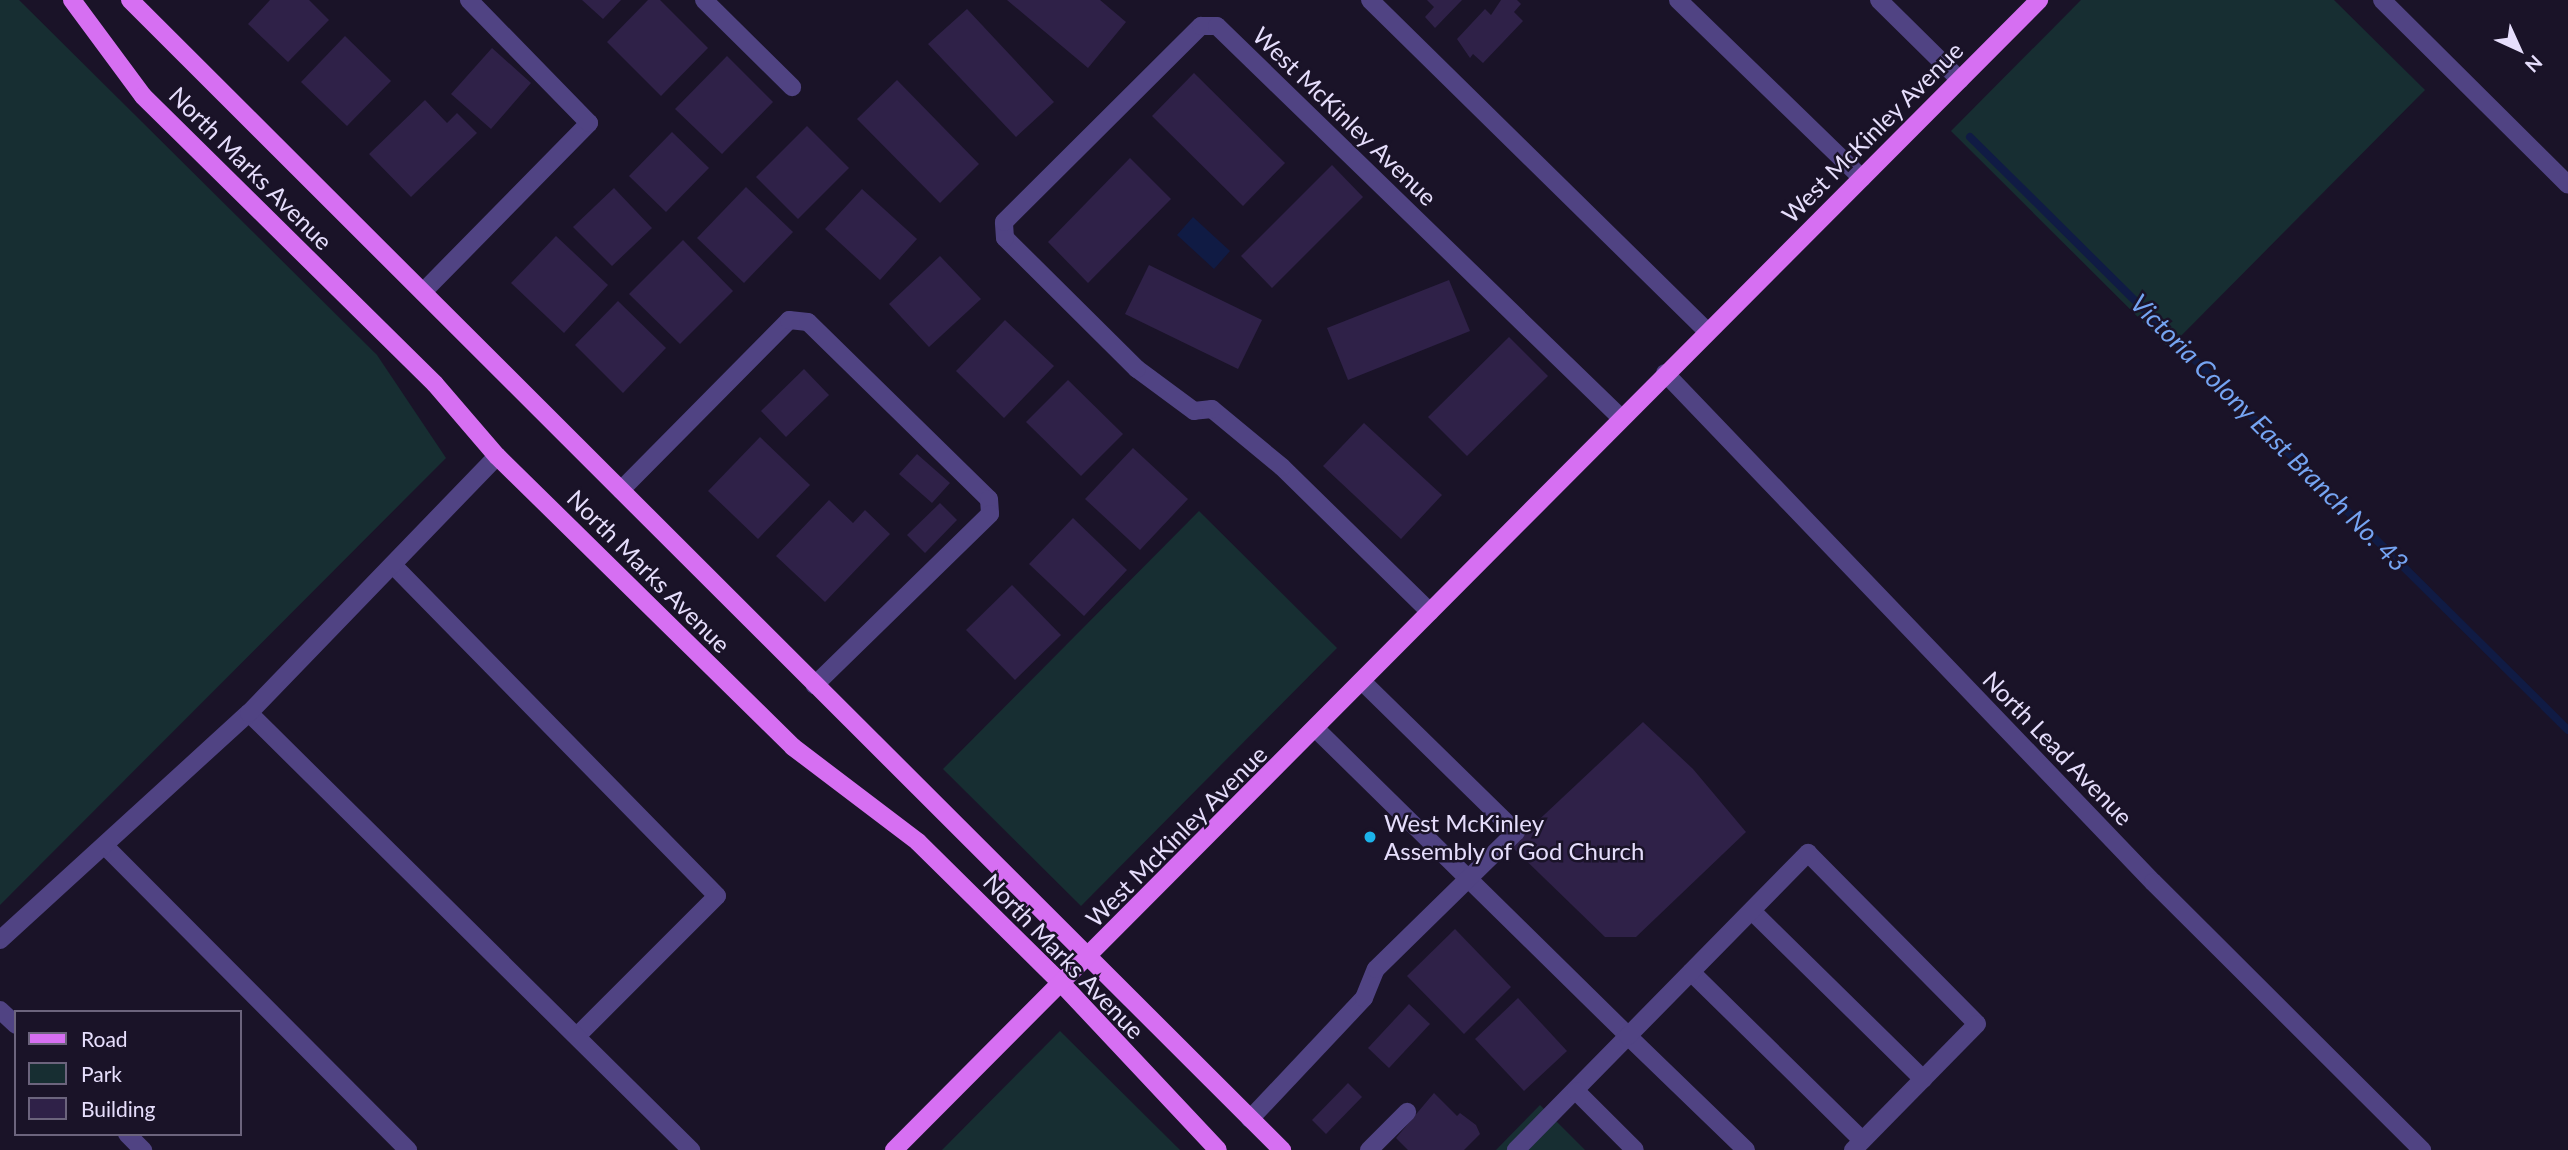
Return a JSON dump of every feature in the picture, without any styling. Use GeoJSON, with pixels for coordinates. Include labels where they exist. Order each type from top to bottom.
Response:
{"type":"FeatureCollection","features":[{"type":"Feature","properties":{"kind":"main road","name":"North Marks Avenue"},"geometry":{"type":"LineString","coordinates":[[72,0],[143,96],[435,384],[497,456],[793,747],[918,842],[1063,985],[1218,1150]]}},
{"type":"Feature","properties":{"kind":"main road","name":"North Marks Avenue"},"geometry":{"type":"LineString","coordinates":[[130,0],[1282,1150]]}},
{"type":"Feature","properties":{"kind":"main road","name":"West McKinley Avenue"},"geometry":{"type":"LineString","coordinates":[[894,1150],[1089,959],[1620,418],[2039,0]]}},
{"type":"Feature","properties":{"kind":"street"},"geometry":{"type":"LineString","coordinates":[[423,292],[589,123],[468,0]]}},
{"type":"Feature","properties":{"kind":"street"},"geometry":{"type":"LineString","coordinates":[[704,0],[792,87]]}},
{"type":"Feature","properties":{"kind":"street"},"geometry":{"type":"LineString","coordinates":[[1370,0],[1707,331]]}},
{"type":"Feature","properties":{"kind":"street"},"geometry":{"type":"LineString","coordinates":[[1678,0],[1862,178]]}},
{"type":"Feature","properties":{"kind":"street"},"geometry":{"type":"LineString","coordinates":[[1879,0],[1960,80]]}},
{"type":"Feature","properties":{"kind":"street"},"geometry":{"type":"LineString","coordinates":[[2382,0],[2568,185]]}},
{"type":"Feature","properties":{"kind":"street","name":"West McKinley Avenue"},"geometry":{"type":"LineString","coordinates":[[1430,612],[1282,467],[1212,409],[1194,411],[1137,369],[1005,238],[1004,222],[1201,26],[1217,26],[1620,418]]}},
{"type":"Feature","properties":{"kind":"street","name":"North Marks Avenue"},"geometry":{"type":"LineString","coordinates":[[621,491],[789,320],[808,321],[989,499],[990,514],[815,685]]}},
{"type":"Feature","properties":{"kind":"street","name":"North Lead Avenue"},"geometry":{"type":"LineString","coordinates":[[1665,373],[2153,882],[2422,1150]]}},
{"type":"Feature","properties":{"kind":"street"},"geometry":{"type":"LineString","coordinates":[[0,940],[106,847],[249,713],[497,456]]}},
{"type":"Feature","properties":{"kind":"street"},"geometry":{"type":"LineString","coordinates":[[393,565],[717,896],[579,1034]]}},
{"type":"Feature","properties":{"kind":"street"},"geometry":{"type":"LineString","coordinates":[[1250,1119],[1364,998],[1376,969],[1470,881],[1516,832],[1362,681]]}},
{"type":"Feature","properties":{"kind":"street"},"geometry":{"type":"LineString","coordinates":[[249,713],[579,1034],[691,1150]]}},
{"type":"Feature","properties":{"kind":"street"},"geometry":{"type":"LineString","coordinates":[[1315,728],[1746,1150]]}},
{"type":"Feature","properties":{"kind":"street"},"geometry":{"type":"LineString","coordinates":[[106,847],[408,1150]]}},
{"type":"Feature","properties":{"kind":"street"},"geometry":{"type":"LineString","coordinates":[[1516,1150],[1576,1091],[1691,972],[1808,853],[1977,1024],[1858,1145],[1691,972]]}},
{"type":"Feature","properties":{"kind":"street"},"geometry":{"type":"LineString","coordinates":[[1752,911],[1923,1079]]}},
{"type":"Feature","properties":{"kind":"street"},"geometry":{"type":"LineString","coordinates":[[0,1010],[14,1023]]}},
{"type":"Feature","properties":{"kind":"street"},"geometry":{"type":"LineString","coordinates":[[1576,1091],[1635,1150]]}},
{"type":"Feature","properties":{"kind":"street"},"geometry":{"type":"LineString","coordinates":[[1369,1150],[1407,1112]]}},
{"type":"Feature","properties":{"kind":"street"},"geometry":{"type":"LineString","coordinates":[[129,1136],[143,1150]]}},
{"type":"Feature","properties":{"kind":"green space"},"geometry":{"type":"Polygon","coordinates":[[[0,0],[19,0],[377,355],[446,458],[0,905],[0,0]]]}},
{"type":"Feature","properties":{"kind":"green space"},"geometry":{"type":"Polygon","coordinates":[[[2081,0],[2334,0],[2425,90],[2169,348],[1951,131],[2081,0]]]}},
{"type":"Feature","properties":{"kind":"green space"},"geometry":{"type":"Polygon","coordinates":[[[1199,511],[1337,648],[1081,906],[943,769],[1199,511]]]}},
{"type":"Feature","properties":{"kind":"green space"},"geometry":{"type":"Polygon","coordinates":[[[1060,1031],[1180,1150],[942,1150],[1060,1031]]]}},
{"type":"Feature","properties":{"kind":"green space"},"geometry":{"type":"Polygon","coordinates":[[[1540,1105],[1585,1150],[1496,1150],[1540,1105]]]}},
{"type":"Feature","properties":{"kind":"water"},"geometry":{"type":"Polygon","coordinates":[[[1193,217],[1230,251],[1214,269],[1177,235],[1193,217]]]}},
{"type":"Feature","properties":{"kind":"building"},"geometry":{"type":"Polygon","coordinates":[[[270,0],[309,0],[329,20],[288,62],[248,24],[270,0]]]}},
{"type":"Feature","properties":{"kind":"building"},"geometry":{"type":"Polygon","coordinates":[[[582,0],[621,0],[603,19],[582,0]]]}},
{"type":"Feature","properties":{"kind":"building"},"geometry":{"type":"Polygon","coordinates":[[[648,0],[660,0],[708,48],[661,96],[607,42],[648,0]]]}},
{"type":"Feature","properties":{"kind":"building"},"geometry":{"type":"Polygon","coordinates":[[[1007,0],[1100,0],[1126,22],[1088,68],[1007,0]]]}},
{"type":"Feature","properties":{"kind":"building"},"geometry":{"type":"Polygon","coordinates":[[[1427,0],[1462,0],[1435,28],[1425,17],[1434,7],[1427,0]]]}},
{"type":"Feature","properties":{"kind":"building"},"geometry":{"type":"Polygon","coordinates":[[[1501,0],[1517,0],[1521,4],[1514,12],[1523,21],[1483,63],[1473,54],[1470,58],[1457,39],[1485,9],[1491,15],[1501,0]]]}},
{"type":"Feature","properties":{"kind":"building"},"geometry":{"type":"Polygon","coordinates":[[[967,9],[1054,102],[1016,137],[928,44],[967,9]]]}},
{"type":"Feature","properties":{"kind":"building"},"geometry":{"type":"Polygon","coordinates":[[[345,36],[391,81],[347,126],[301,82],[345,36]]]}},
{"type":"Feature","properties":{"kind":"building"},"geometry":{"type":"Polygon","coordinates":[[[492,48],[531,83],[491,129],[451,94],[492,48]]]}},
{"type":"Feature","properties":{"kind":"building"},"geometry":{"type":"Polygon","coordinates":[[[727,56],[773,102],[722,154],[675,109],[727,56]]]}},
{"type":"Feature","properties":{"kind":"building"},"geometry":{"type":"Polygon","coordinates":[[[1194,73],[1285,163],[1243,206],[1152,116],[1194,73]]]}},
{"type":"Feature","properties":{"kind":"building"},"geometry":{"type":"Polygon","coordinates":[[[897,80],[979,164],[940,203],[857,119],[897,80]]]}},
{"type":"Feature","properties":{"kind":"building"},"geometry":{"type":"Polygon","coordinates":[[[425,100],[447,123],[457,113],[477,133],[411,197],[369,154],[425,100]]]}},
{"type":"Feature","properties":{"kind":"building"},"geometry":{"type":"Polygon","coordinates":[[[807,126],[849,168],[798,219],[756,177],[807,126]]]}},
{"type":"Feature","properties":{"kind":"building"},"geometry":{"type":"Polygon","coordinates":[[[672,132],[709,168],[666,212],[629,176],[672,132]]]}},
{"type":"Feature","properties":{"kind":"building"},"geometry":{"type":"Polygon","coordinates":[[[1130,158],[1171,199],[1088,283],[1048,242],[1130,158]]]}},
{"type":"Feature","properties":{"kind":"building"},"geometry":{"type":"Polygon","coordinates":[[[1332,165],[1363,197],[1272,288],[1241,256],[1332,165]]]}},
{"type":"Feature","properties":{"kind":"building"},"geometry":{"type":"Polygon","coordinates":[[[746,187],[793,232],[744,283],[697,238],[746,187]]]}},
{"type":"Feature","properties":{"kind":"building"},"geometry":{"type":"Polygon","coordinates":[[[614,188],[652,228],[612,266],[573,227],[614,188]]]}},
{"type":"Feature","properties":{"kind":"building"},"geometry":{"type":"Polygon","coordinates":[[[862,189],[917,239],[880,280],[825,229],[862,189]]]}},
{"type":"Feature","properties":{"kind":"building"},"geometry":{"type":"Polygon","coordinates":[[[556,236],[608,285],[564,333],[511,283],[556,236]]]}},
{"type":"Feature","properties":{"kind":"building"},"geometry":{"type":"Polygon","coordinates":[[[683,240],[733,291],[680,344],[629,294],[683,240]]]}},
{"type":"Feature","properties":{"kind":"building"},"geometry":{"type":"Polygon","coordinates":[[[940,256],[981,299],[929,347],[889,304],[940,256]]]}},
{"type":"Feature","properties":{"kind":"building"},"geometry":{"type":"Polygon","coordinates":[[[1149,265],[1262,320],[1238,369],[1125,314],[1149,265]]]}},
{"type":"Feature","properties":{"kind":"building"},"geometry":{"type":"Polygon","coordinates":[[[1449,280],[1470,331],[1348,380],[1327,328],[1449,280]]]}},
{"type":"Feature","properties":{"kind":"building"},"geometry":{"type":"Polygon","coordinates":[[[618,301],[666,348],[623,393],[575,345],[618,301]]]}},
{"type":"Feature","properties":{"kind":"building"},"geometry":{"type":"Polygon","coordinates":[[[1005,320],[1054,366],[1004,418],[956,371],[1005,320]]]}},
{"type":"Feature","properties":{"kind":"building"},"geometry":{"type":"Polygon","coordinates":[[[1509,337],[1548,376],[1467,456],[1428,417],[1509,337]]]}},
{"type":"Feature","properties":{"kind":"building"},"geometry":{"type":"Polygon","coordinates":[[[804,369],[829,395],[786,437],[761,411],[804,369]]]}},
{"type":"Feature","properties":{"kind":"building"},"geometry":{"type":"Polygon","coordinates":[[[1068,380],[1123,434],[1081,476],[1026,422],[1068,380]]]}},
{"type":"Feature","properties":{"kind":"building"},"geometry":{"type":"Polygon","coordinates":[[[1364,423],[1442,495],[1401,539],[1323,466],[1364,423]]]}},
{"type":"Feature","properties":{"kind":"building"},"geometry":{"type":"Polygon","coordinates":[[[760,437],[810,485],[758,539],[708,491],[760,437]]]}},
{"type":"Feature","properties":{"kind":"building"},"geometry":{"type":"Polygon","coordinates":[[[1133,448],[1188,499],[1140,550],[1085,499],[1133,448]]]}},
{"type":"Feature","properties":{"kind":"building"},"geometry":{"type":"Polygon","coordinates":[[[917,454],[950,483],[932,503],[899,474],[917,454]]]}},
{"type":"Feature","properties":{"kind":"building"},"geometry":{"type":"Polygon","coordinates":[[[829,500],[853,523],[865,510],[890,534],[825,602],[776,556],[829,500]]]}},
{"type":"Feature","properties":{"kind":"building"},"geometry":{"type":"Polygon","coordinates":[[[940,503],[957,520],[925,553],[907,535],[940,503]]]}},
{"type":"Feature","properties":{"kind":"building"},"geometry":{"type":"Polygon","coordinates":[[[1073,518],[1127,570],[1084,616],[1029,564],[1073,518]]]}},
{"type":"Feature","properties":{"kind":"building"},"geometry":{"type":"Polygon","coordinates":[[[1012,585],[1061,635],[1015,680],[966,630],[1012,585]]]}},
{"type":"Feature","properties":{"kind":"building"},"geometry":{"type":"Polygon","coordinates":[[[1643,722],[1693,769],[1746,832],[1636,937],[1605,937],[1511,846],[1643,722]]]}},
{"type":"Feature","properties":{"kind":"building"},"geometry":{"type":"Polygon","coordinates":[[[1455,929],[1511,987],[1464,1034],[1407,976],[1455,929]]]}},
{"type":"Feature","properties":{"kind":"building"},"geometry":{"type":"Polygon","coordinates":[[[1518,998],[1567,1051],[1524,1091],[1475,1039],[1518,998]]]}},
{"type":"Feature","properties":{"kind":"building"},"geometry":{"type":"Polygon","coordinates":[[[1409,1004],[1430,1024],[1389,1068],[1368,1048],[1409,1004]]]}},
{"type":"Feature","properties":{"kind":"building"},"geometry":{"type":"Polygon","coordinates":[[[1348,1083],[1362,1097],[1326,1134],[1312,1120],[1348,1083]]]}},
{"type":"Feature","properties":{"kind":"building"},"geometry":{"type":"Polygon","coordinates":[[[1434,1093],[1457,1116],[1460,1113],[1476,1125],[1480,1134],[1464,1150],[1408,1150],[1396,1138],[1434,1093]]]}},
{"type":"Feature","properties":{"kind":"waterway","name":"Victoria Colony East Branch No. 43"},"geometry":{"type":"LineString","coordinates":[[1970,137],[2568,730]]}},
{"type":"Feature","properties":{"kind":"place","name":"West McKinley Assembly of God Church"},"geometry":{"type":"Point","coordinates":[1370,837]}}]}
